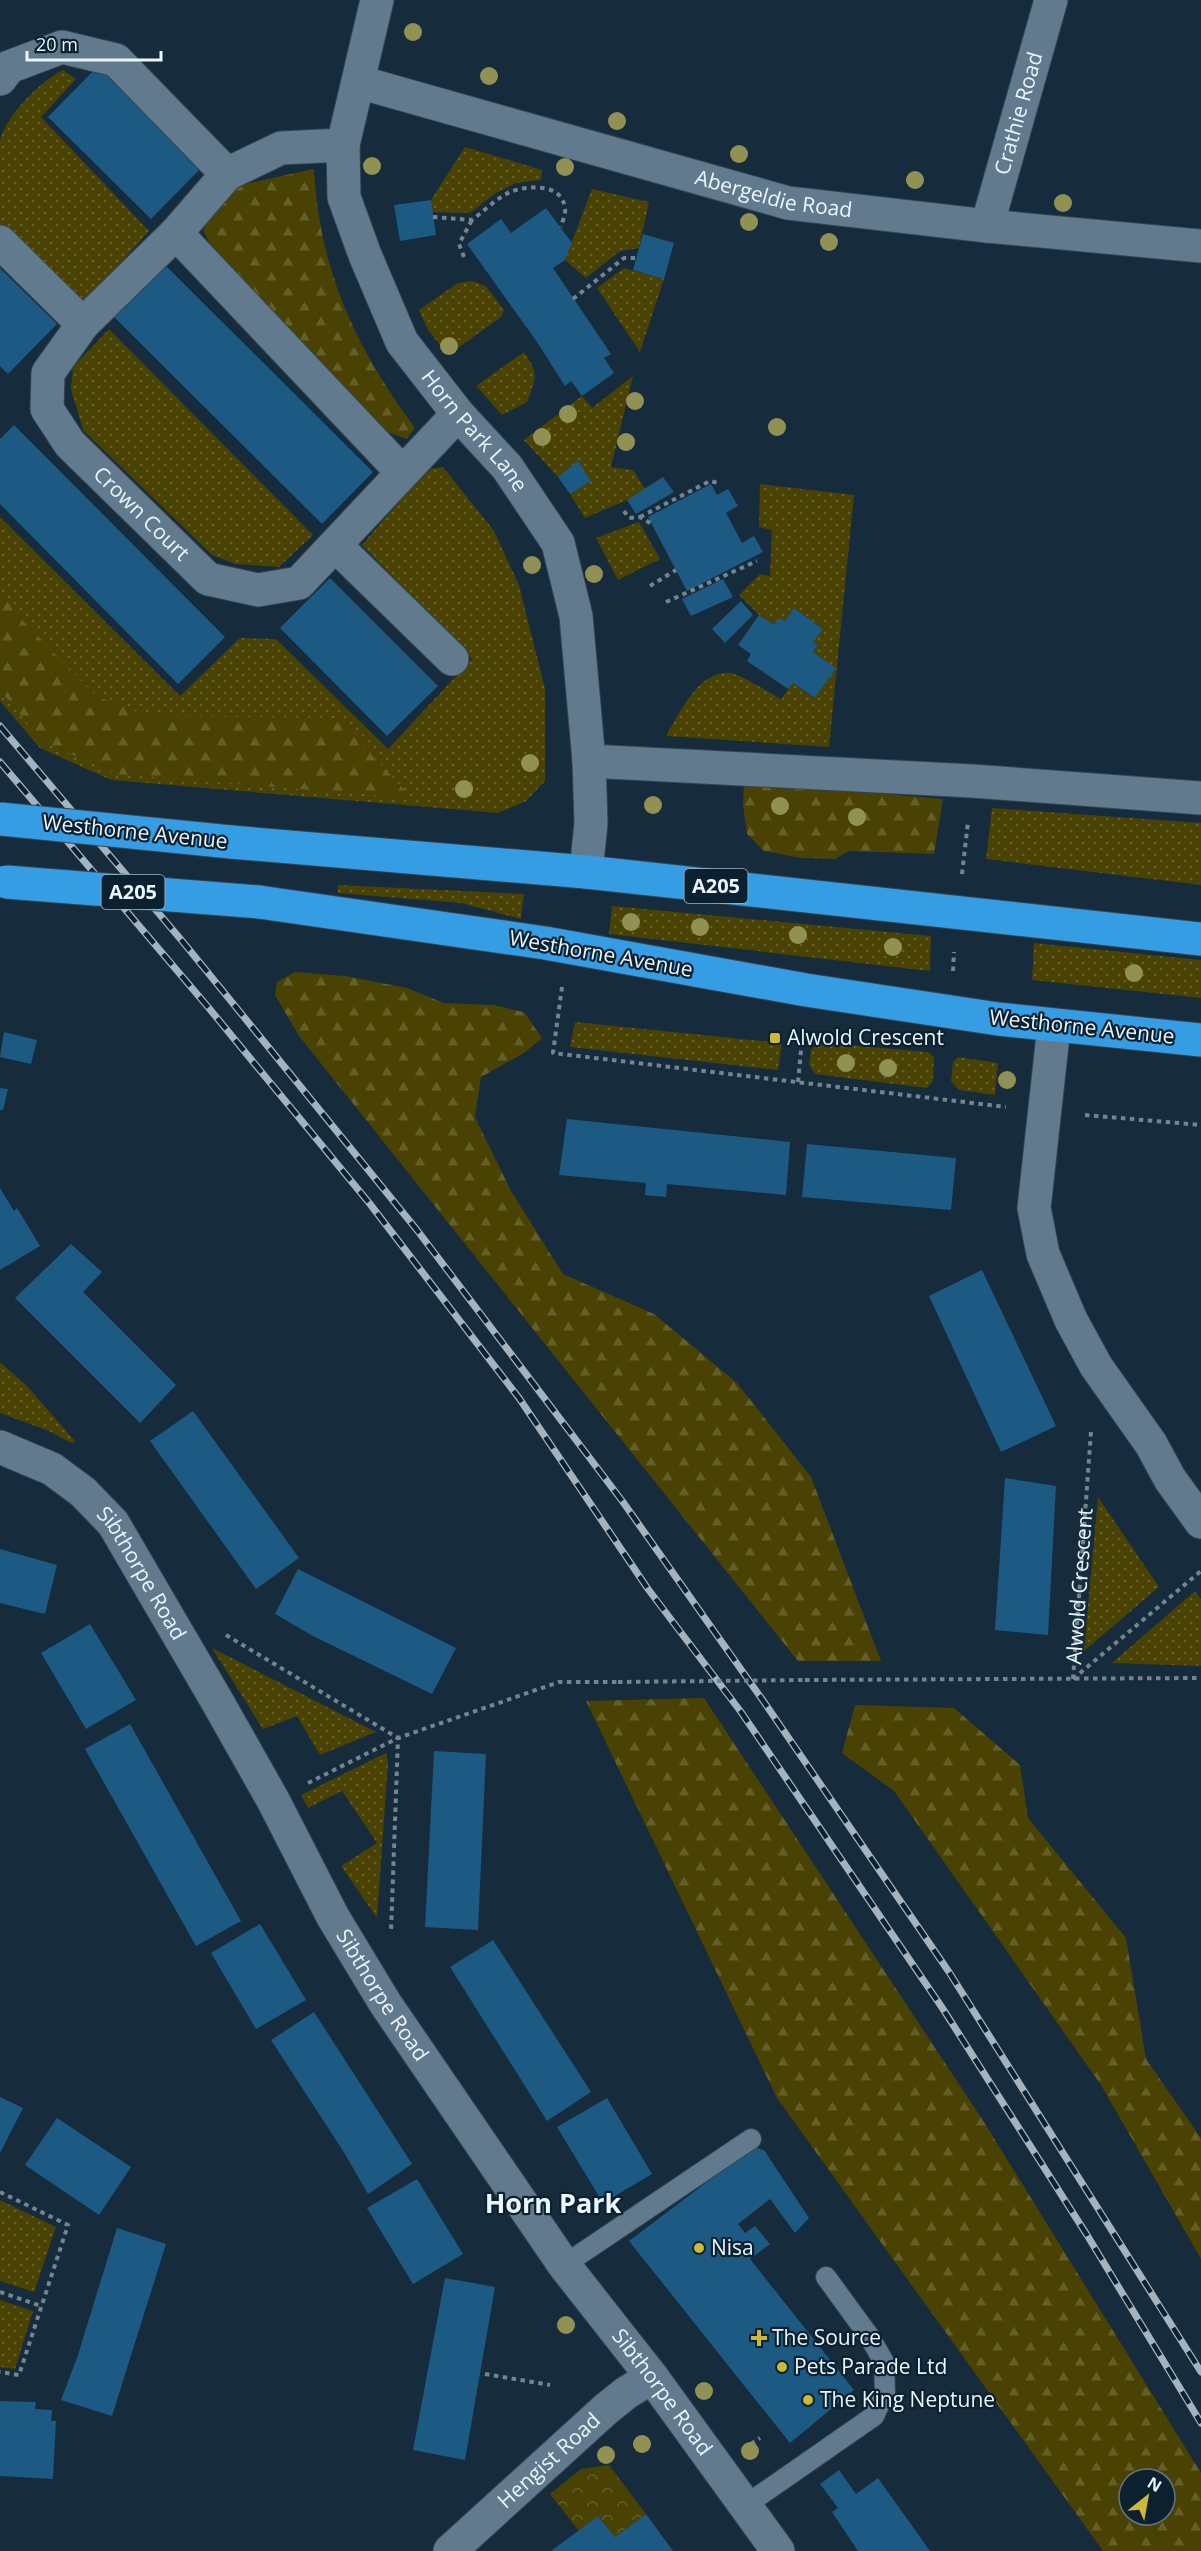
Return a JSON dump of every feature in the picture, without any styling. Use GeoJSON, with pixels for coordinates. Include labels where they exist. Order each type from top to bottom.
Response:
{"type":"FeatureCollection","features":[{"type":"Feature","properties":{"kind":"highway","name":"Westhorne Avenue"},"geometry":{"type":"LineString","coordinates":[[0,819],[231,842],[586,872],[1201,939]]}},
{"type":"Feature","properties":{"kind":"highway","name":"Westhorne Avenue"},"geometry":{"type":"LineString","coordinates":[[3,882],[259,902],[545,943],[806,990],[1054,1026],[1201,1040]]}},
{"type":"Feature","properties":{"kind":"street","name":"Horn Park Lane"},"geometry":{"type":"LineString","coordinates":[[377,0],[343,145],[344,197],[365,255],[402,342],[458,414],[507,467],[558,543],[576,616],[589,761],[591,823],[586,872]]}},
{"type":"Feature","properties":{"kind":"street","name":"Crathie Road"},"geometry":{"type":"LineString","coordinates":[[987,226],[1051,0]]}},
{"type":"Feature","properties":{"kind":"street"},"geometry":{"type":"LineString","coordinates":[[0,79],[9,67],[62,47],[116,60],[228,174]]}},
{"type":"Feature","properties":{"kind":"street","name":"Abergeldie Road"},"geometry":{"type":"LineString","coordinates":[[359,82],[788,202],[987,226],[1201,246]]}},
{"type":"Feature","properties":{"kind":"street","name":"Crown Court"},"geometry":{"type":"LineString","coordinates":[[343,145],[281,148],[228,174],[176,233],[83,324],[48,373],[47,409],[70,444],[208,579],[258,590],[299,583],[458,414]]}},
{"type":"Feature","properties":{"kind":"street"},"geometry":{"type":"LineString","coordinates":[[176,233],[402,472]]}},
{"type":"Feature","properties":{"kind":"street"},"geometry":{"type":"LineString","coordinates":[[0,242],[83,324]]}},
{"type":"Feature","properties":{"kind":"street"},"geometry":{"type":"LineString","coordinates":[[334,545],[452,659]]}},
{"type":"Feature","properties":{"kind":"street"},"geometry":{"type":"LineString","coordinates":[[589,761],[972,781],[1201,798]]}},
{"type":"Feature","properties":{"kind":"street"},"geometry":{"type":"LineString","coordinates":[[1054,1026],[1034,1208],[1043,1254],[1071,1320],[1096,1366],[1151,1444],[1170,1479],[1201,1522]]}},
{"type":"Feature","properties":{"kind":"street","name":"Sibthorpe Road"},"geometry":{"type":"LineString","coordinates":[[0,1447],[52,1469],[83,1492],[113,1523],[218,1701],[273,1800],[333,1917],[379,1994],[564,2265],[652,2377],[778,2551]]}},
{"type":"Feature","properties":{"kind":"street","name":"Hengist Road"},"geometry":{"type":"LineString","coordinates":[[450,2551],[606,2409],[652,2377]]}},
{"type":"Feature","properties":{"kind":"lane"},"geometry":{"type":"LineString","coordinates":[[564,2265],[751,2139]]}},
{"type":"Feature","properties":{"kind":"lane"},"geometry":{"type":"LineString","coordinates":[[746,2505],[874,2416],[885,2392],[884,2362],[869,2336],[826,2277]]}},
{"type":"Feature","properties":{"kind":"path"},"geometry":{"type":"LineString","coordinates":[[464,256],[459,244],[472,220],[509,193],[530,187],[548,188],[560,197],[565,209],[561,227]]}},
{"type":"Feature","properties":{"kind":"path"},"geometry":{"type":"LineString","coordinates":[[433,217],[472,220]]}},
{"type":"Feature","properties":{"kind":"path"},"geometry":{"type":"LineString","coordinates":[[573,299],[624,258],[636,258]]}},
{"type":"Feature","properties":{"kind":"path"},"geometry":{"type":"LineString","coordinates":[[624,511],[629,518],[640,517],[710,481],[718,483]]}},
{"type":"Feature","properties":{"kind":"path"},"geometry":{"type":"LineString","coordinates":[[640,517],[652,524]]}},
{"type":"Feature","properties":{"kind":"path"},"geometry":{"type":"LineString","coordinates":[[666,602],[757,561]]}},
{"type":"Feature","properties":{"kind":"path"},"geometry":{"type":"LineString","coordinates":[[650,586],[676,570]]}},
{"type":"Feature","properties":{"kind":"path"},"geometry":{"type":"LineString","coordinates":[[962,878],[972,781]]}},
{"type":"Feature","properties":{"kind":"path"},"geometry":{"type":"LineString","coordinates":[[554,985],[563,987],[553,1053],[1045,1111],[1201,1125]]}},
{"type":"Feature","properties":{"kind":"path"},"geometry":{"type":"LineString","coordinates":[[798,1082],[806,990]]}},
{"type":"Feature","properties":{"kind":"path","name":"Alwold Crescent"},"geometry":{"type":"LineString","coordinates":[[1096,1366],[1073,1679],[1201,1678]]}},
{"type":"Feature","properties":{"kind":"path"},"geometry":{"type":"LineString","coordinates":[[302,1786],[398,1738],[559,1682],[1073,1679],[1201,1571]]}},
{"type":"Feature","properties":{"kind":"path"},"geometry":{"type":"LineString","coordinates":[[219,1630],[398,1738]]}},
{"type":"Feature","properties":{"kind":"path"},"geometry":{"type":"LineString","coordinates":[[390,1941],[398,1738]]}},
{"type":"Feature","properties":{"kind":"path"},"geometry":{"type":"LineString","coordinates":[[0,2192],[68,2225],[19,2375],[0,2372]]}},
{"type":"Feature","properties":{"kind":"path"},"geometry":{"type":"LineString","coordinates":[[0,2292],[41,2306]]}},
{"type":"Feature","properties":{"kind":"path"},"geometry":{"type":"LineString","coordinates":[[485,2374],[550,2385]]}},
{"type":"Feature","properties":{"kind":"green space"},"geometry":{"type":"Polygon","coordinates":[[[63,70],[76,79],[41,117],[149,231],[85,303],[0,225],[0,141],[3,131],[25,100],[63,70]]]}},
{"type":"Feature","properties":{"kind":"green space"},"geometry":{"type":"Polygon","coordinates":[[[465,147],[542,170],[541,180],[516,183],[496,193],[470,213],[432,212],[431,200],[465,147]]]}},
{"type":"Feature","properties":{"kind":"green space"},"geometry":{"type":"Polygon","coordinates":[[[314,169],[324,241],[333,275],[358,337],[394,398],[415,428],[407,439],[374,427],[210,244],[203,230],[217,202],[240,185],[314,169]]]}},
{"type":"Feature","properties":{"kind":"green space"},"geometry":{"type":"Polygon","coordinates":[[[592,189],[649,202],[639,248],[620,251],[586,278],[565,260],[592,189]]]}},
{"type":"Feature","properties":{"kind":"green space"},"geometry":{"type":"Polygon","coordinates":[[[624,268],[664,279],[640,352],[597,288],[624,268]]]}},
{"type":"Feature","properties":{"kind":"green space"},"geometry":{"type":"Polygon","coordinates":[[[472,281],[486,286],[504,310],[501,317],[448,355],[428,330],[419,310],[458,283],[472,281]]]}},
{"type":"Feature","properties":{"kind":"green space"},"geometry":{"type":"Polygon","coordinates":[[[109,329],[313,535],[279,567],[236,564],[212,555],[83,430],[71,389],[73,367],[109,329]]]}},
{"type":"Feature","properties":{"kind":"green space"},"geometry":{"type":"Polygon","coordinates":[[[524,352],[534,370],[534,381],[530,394],[527,402],[502,415],[476,386],[524,352]]]}},
{"type":"Feature","properties":{"kind":"green space"},"geometry":{"type":"Polygon","coordinates":[[[633,376],[611,467],[633,470],[645,489],[627,500],[585,518],[570,494],[591,481],[578,462],[558,477],[524,440],[582,396],[592,408],[633,376]]]}},
{"type":"Feature","properties":{"kind":"green space"},"geometry":{"type":"Polygon","coordinates":[[[443,467],[494,531],[519,585],[545,689],[545,781],[526,801],[498,813],[111,780],[40,748],[0,701],[0,517],[180,696],[240,638],[276,639],[388,749],[472,659],[362,545],[427,469],[443,467]]]}},
{"type":"Feature","properties":{"kind":"green space"},"geometry":{"type":"Polygon","coordinates":[[[760,484],[854,495],[829,747],[666,736],[691,695],[709,678],[719,674],[735,674],[781,699],[793,683],[814,698],[836,668],[813,652],[818,645],[813,642],[822,628],[794,608],[785,621],[779,618],[774,625],[759,615],[739,595],[760,574],[770,576],[772,530],[759,527],[760,484]]]}},
{"type":"Feature","properties":{"kind":"green space"},"geometry":{"type":"Polygon","coordinates":[[[639,522],[660,559],[618,580],[596,538],[639,522]]]}},
{"type":"Feature","properties":{"kind":"green space"},"geometry":{"type":"Polygon","coordinates":[[[0,592],[21,619],[96,696],[148,716],[337,718],[412,798],[117,774],[43,742],[0,690],[0,592]]]}},
{"type":"Feature","properties":{"kind":"green space"},"geometry":{"type":"Polygon","coordinates":[[[849,767],[875,793],[943,799],[934,854],[849,851],[835,859],[801,858],[764,851],[747,834],[743,805],[744,782],[849,767]]]}},
{"type":"Feature","properties":{"kind":"green space"},"geometry":{"type":"Polygon","coordinates":[[[992,808],[1201,823],[1201,885],[986,859],[992,808]]]}},
{"type":"Feature","properties":{"kind":"green space"},"geometry":{"type":"Polygon","coordinates":[[[338,885],[524,894],[521,919],[461,903],[338,893],[338,885]]]}},
{"type":"Feature","properties":{"kind":"green space"},"geometry":{"type":"Polygon","coordinates":[[[612,906],[931,936],[930,971],[609,934],[612,906]]]}},
{"type":"Feature","properties":{"kind":"green space"},"geometry":{"type":"Polygon","coordinates":[[[1034,943],[1201,960],[1201,998],[1032,980],[1034,943]]]}},
{"type":"Feature","properties":{"kind":"green space"},"geometry":{"type":"Polygon","coordinates":[[[295,972],[345,976],[407,988],[444,1003],[493,1005],[524,1012],[542,1038],[524,1053],[481,1077],[475,1117],[511,1191],[563,1274],[654,1314],[737,1383],[811,1477],[881,1661],[798,1661],[299,1036],[275,995],[277,982],[295,972]]]}},
{"type":"Feature","properties":{"kind":"green space"},"geometry":{"type":"Polygon","coordinates":[[[575,1022],[782,1043],[778,1070],[570,1047],[575,1022]]]}},
{"type":"Feature","properties":{"kind":"green space"},"geometry":{"type":"Polygon","coordinates":[[[817,1044],[928,1052],[934,1057],[933,1081],[927,1088],[815,1074],[809,1065],[811,1050],[817,1044]]]}},
{"type":"Feature","properties":{"kind":"green space"},"geometry":{"type":"Polygon","coordinates":[[[958,1057],[998,1063],[995,1095],[959,1090],[951,1081],[953,1062],[958,1057]]]}},
{"type":"Feature","properties":{"kind":"green space"},"geometry":{"type":"Polygon","coordinates":[[[0,1362],[27,1386],[75,1441],[72,1443],[49,1431],[0,1413],[0,1362]]]}},
{"type":"Feature","properties":{"kind":"green space"},"geometry":{"type":"Polygon","coordinates":[[[1098,1497],[1159,1587],[1084,1651],[1098,1497]]]}},
{"type":"Feature","properties":{"kind":"green space"},"geometry":{"type":"Polygon","coordinates":[[[1195,1591],[1201,1599],[1201,1666],[1112,1663],[1195,1591]]]}},
{"type":"Feature","properties":{"kind":"green space"},"geometry":{"type":"Polygon","coordinates":[[[212,1648],[376,1732],[320,1755],[297,1716],[263,1729],[212,1648]]]}},
{"type":"Feature","properties":{"kind":"green space"},"geometry":{"type":"Polygon","coordinates":[[[704,1698],[984,2122],[1201,2473],[1201,2551],[1103,2551],[777,2098],[586,1701],[704,1698]]]}},
{"type":"Feature","properties":{"kind":"green space"},"geometry":{"type":"Polygon","coordinates":[[[855,1705],[954,1708],[1020,1765],[1028,1818],[1126,1938],[1146,2059],[1201,2138],[1201,2259],[1101,2085],[894,1791],[842,1753],[855,1705]]]}},
{"type":"Feature","properties":{"kind":"green space"},"geometry":{"type":"Polygon","coordinates":[[[386,1753],[388,1763],[377,1918],[341,1866],[377,1843],[342,1791],[308,1808],[301,1795],[386,1753]]]}},
{"type":"Feature","properties":{"kind":"green space"},"geometry":{"type":"Polygon","coordinates":[[[0,2200],[56,2227],[34,2292],[0,2281],[0,2200]]]}},
{"type":"Feature","properties":{"kind":"green space"},"geometry":{"type":"Polygon","coordinates":[[[0,2300],[33,2311],[15,2369],[0,2367],[0,2300]]]}},
{"type":"Feature","properties":{"kind":"green space"},"geometry":{"type":"Polygon","coordinates":[[[609,2465],[646,2514],[615,2537],[598,2516],[579,2531],[550,2494],[581,2469],[609,2465]]]}},
{"type":"Feature","properties":{"kind":"building"},"geometry":{"type":"Polygon","coordinates":[[[98,66],[201,168],[151,219],[48,117],[98,66]]]}},
{"type":"Feature","properties":{"kind":"building"},"geometry":{"type":"Polygon","coordinates":[[[431,200],[436,235],[400,241],[394,205],[431,200]]]}},
{"type":"Feature","properties":{"kind":"building"},"geometry":{"type":"Polygon","coordinates":[[[546,208],[572,243],[565,260],[553,268],[611,354],[604,358],[614,373],[582,396],[571,381],[565,386],[537,342],[467,244],[501,219],[511,233],[546,208]]]}},
{"type":"Feature","properties":{"kind":"building"},"geometry":{"type":"Polygon","coordinates":[[[643,234],[674,243],[664,279],[633,270],[643,234]]]}},
{"type":"Feature","properties":{"kind":"building"},"geometry":{"type":"Polygon","coordinates":[[[166,266],[373,472],[322,524],[114,317],[166,266]]]}},
{"type":"Feature","properties":{"kind":"building"},"geometry":{"type":"Polygon","coordinates":[[[0,268],[57,324],[8,374],[0,366],[0,268]]]}},
{"type":"Feature","properties":{"kind":"building"},"geometry":{"type":"Polygon","coordinates":[[[14,425],[225,637],[178,684],[0,504],[0,439],[14,425]]]}},
{"type":"Feature","properties":{"kind":"building"},"geometry":{"type":"Polygon","coordinates":[[[578,461],[591,481],[570,494],[558,477],[578,461]]]}},
{"type":"Feature","properties":{"kind":"building"},"geometry":{"type":"Polygon","coordinates":[[[663,477],[674,492],[636,514],[627,500],[663,477]]]}},
{"type":"Feature","properties":{"kind":"building"},"geometry":{"type":"Polygon","coordinates":[[[711,484],[717,495],[728,489],[738,506],[726,513],[742,543],[754,536],[763,552],[687,591],[648,517],[711,484]]]}},
{"type":"Feature","properties":{"kind":"building"},"geometry":{"type":"Polygon","coordinates":[[[330,578],[438,686],[387,736],[280,628],[330,578]]]}},
{"type":"Feature","properties":{"kind":"building"},"geometry":{"type":"Polygon","coordinates":[[[723,579],[733,597],[691,616],[682,599],[723,579]]]}},
{"type":"Feature","properties":{"kind":"building"},"geometry":{"type":"Polygon","coordinates":[[[741,601],[753,615],[725,643],[712,629],[741,601]]]}},
{"type":"Feature","properties":{"kind":"building"},"geometry":{"type":"Polygon","coordinates":[[[794,608],[823,629],[813,642],[818,645],[813,652],[836,668],[815,698],[793,683],[788,689],[747,661],[751,654],[738,645],[759,615],[774,625],[779,618],[785,621],[794,608]]]}},
{"type":"Feature","properties":{"kind":"building"},"geometry":{"type":"Polygon","coordinates":[[[4,1032],[37,1040],[31,1064],[0,1057],[4,1032]]]}},
{"type":"Feature","properties":{"kind":"building"},"geometry":{"type":"Polygon","coordinates":[[[0,1088],[8,1089],[3,1110],[0,1110],[0,1088]]]}},
{"type":"Feature","properties":{"kind":"building"},"geometry":{"type":"Polygon","coordinates":[[[567,1119],[790,1142],[786,1195],[667,1184],[666,1197],[645,1195],[646,1183],[559,1175],[567,1119]]]}},
{"type":"Feature","properties":{"kind":"building"},"geometry":{"type":"Polygon","coordinates":[[[807,1144],[956,1158],[951,1210],[802,1197],[807,1144]]]}},
{"type":"Feature","properties":{"kind":"building"},"geometry":{"type":"Polygon","coordinates":[[[0,1188],[14,1211],[17,1208],[40,1246],[0,1270],[0,1188]]]}},
{"type":"Feature","properties":{"kind":"building"},"geometry":{"type":"Polygon","coordinates":[[[71,1244],[102,1272],[83,1292],[176,1385],[140,1423],[15,1298],[71,1244]]]}},
{"type":"Feature","properties":{"kind":"building"},"geometry":{"type":"Polygon","coordinates":[[[982,1270],[1056,1426],[1001,1452],[929,1296],[982,1270]]]}},
{"type":"Feature","properties":{"kind":"building"},"geometry":{"type":"Polygon","coordinates":[[[193,1411],[299,1558],[256,1589],[150,1441],[193,1411]]]}},
{"type":"Feature","properties":{"kind":"building"},"geometry":{"type":"Polygon","coordinates":[[[1005,1478],[1056,1486],[1048,1635],[995,1630],[1005,1478]]]}},
{"type":"Feature","properties":{"kind":"building"},"geometry":{"type":"Polygon","coordinates":[[[0,1549],[57,1565],[45,1614],[0,1603],[0,1549]]]}},
{"type":"Feature","properties":{"kind":"building"},"geometry":{"type":"Polygon","coordinates":[[[298,1569],[456,1648],[432,1694],[313,1636],[275,1614],[298,1569]]]}},
{"type":"Feature","properties":{"kind":"building"},"geometry":{"type":"Polygon","coordinates":[[[90,1624],[136,1700],[86,1729],[41,1653],[90,1624]]]}},
{"type":"Feature","properties":{"kind":"building"},"geometry":{"type":"Polygon","coordinates":[[[130,1724],[241,1921],[196,1946],[85,1749],[130,1724]]]}},
{"type":"Feature","properties":{"kind":"building"},"geometry":{"type":"Polygon","coordinates":[[[434,1751],[486,1754],[478,1930],[425,1927],[434,1751]]]}},
{"type":"Feature","properties":{"kind":"building"},"geometry":{"type":"Polygon","coordinates":[[[260,1924],[306,2000],[256,2029],[211,1953],[260,1924]]]}},
{"type":"Feature","properties":{"kind":"building"},"geometry":{"type":"Polygon","coordinates":[[[493,1940],[591,2092],[547,2121],[450,1967],[493,1940]]]}},
{"type":"Feature","properties":{"kind":"building"},"geometry":{"type":"Polygon","coordinates":[[[314,2012],[412,2164],[368,2194],[345,2154],[271,2040],[314,2012]]]}},
{"type":"Feature","properties":{"kind":"building"},"geometry":{"type":"Polygon","coordinates":[[[0,2097],[23,2108],[0,2153],[0,2097]]]}},
{"type":"Feature","properties":{"kind":"building"},"geometry":{"type":"Polygon","coordinates":[[[607,2098],[652,2174],[603,2203],[557,2127],[607,2098]]]}},
{"type":"Feature","properties":{"kind":"building"},"geometry":{"type":"Polygon","coordinates":[[[57,2118],[131,2167],[99,2215],[25,2165],[57,2118]]]}},
{"type":"Feature","properties":{"kind":"building","name":"Nisa"},"geometry":{"type":"Polygon","coordinates":[[[753,2147],[764,2150],[809,2218],[795,2233],[770,2199],[738,2224],[745,2233],[755,2226],[770,2244],[750,2259],[854,2390],[790,2443],[629,2241],[753,2147]]]}},
{"type":"Feature","properties":{"kind":"building"},"geometry":{"type":"Polygon","coordinates":[[[417,2179],[463,2254],[413,2284],[367,2208],[417,2179]]]}},
{"type":"Feature","properties":{"kind":"building"},"geometry":{"type":"Polygon","coordinates":[[[117,2228],[166,2244],[112,2416],[61,2400],[77,2358],[117,2228]]]}},
{"type":"Feature","properties":{"kind":"building"},"geometry":{"type":"Polygon","coordinates":[[[445,2278],[495,2287],[465,2460],[413,2450],[445,2278]]]}},
{"type":"Feature","properties":{"kind":"building"},"geometry":{"type":"Polygon","coordinates":[[[0,2401],[36,2402],[35,2409],[52,2410],[51,2421],[56,2421],[53,2479],[0,2476],[0,2401]]]}},
{"type":"Feature","properties":{"kind":"building"},"geometry":{"type":"Polygon","coordinates":[[[839,2470],[856,2494],[878,2478],[930,2551],[858,2551],[832,2512],[838,2508],[820,2484],[839,2470]]]}},
{"type":"Feature","properties":{"kind":"building"},"geometry":{"type":"Polygon","coordinates":[[[646,2514],[673,2551],[551,2551],[598,2516],[615,2537],[646,2514]]]}},
{"type":"Feature","properties":{"kind":"railway"},"geometry":{"type":"LineString","coordinates":[[0,726],[183,942],[417,1230],[623,1502],[764,1702],[949,1972],[1201,2372]]}},
{"type":"Feature","properties":{"kind":"railway"},"geometry":{"type":"LineString","coordinates":[[0,762],[208,1007],[370,1204],[519,1398],[648,1589],[741,1712],[943,2009],[1087,2235],[1201,2423]]}},
{"type":"Feature","properties":{"kind":"place","name":"Alwold Crescent"},"geometry":{"type":"Point","coordinates":[775,1038]}},
{"type":"Feature","properties":{"kind":"place","name":"Nisa"},"geometry":{"type":"Point","coordinates":[699,2248]}},
{"type":"Feature","properties":{"kind":"place","name":"The Source"},"geometry":{"type":"Point","coordinates":[759,2338]}},
{"type":"Feature","properties":{"kind":"place","name":"Pets Parade Ltd"},"geometry":{"type":"Point","coordinates":[782,2367]}},
{"type":"Feature","properties":{"kind":"place","name":"The King Neptune"},"geometry":{"type":"Point","coordinates":[808,2400]}},
{"type":"Feature","properties":{"kind":"district","name":"Horn Park"},"geometry":{"type":"Point","coordinates":[553,2204]}}]}
